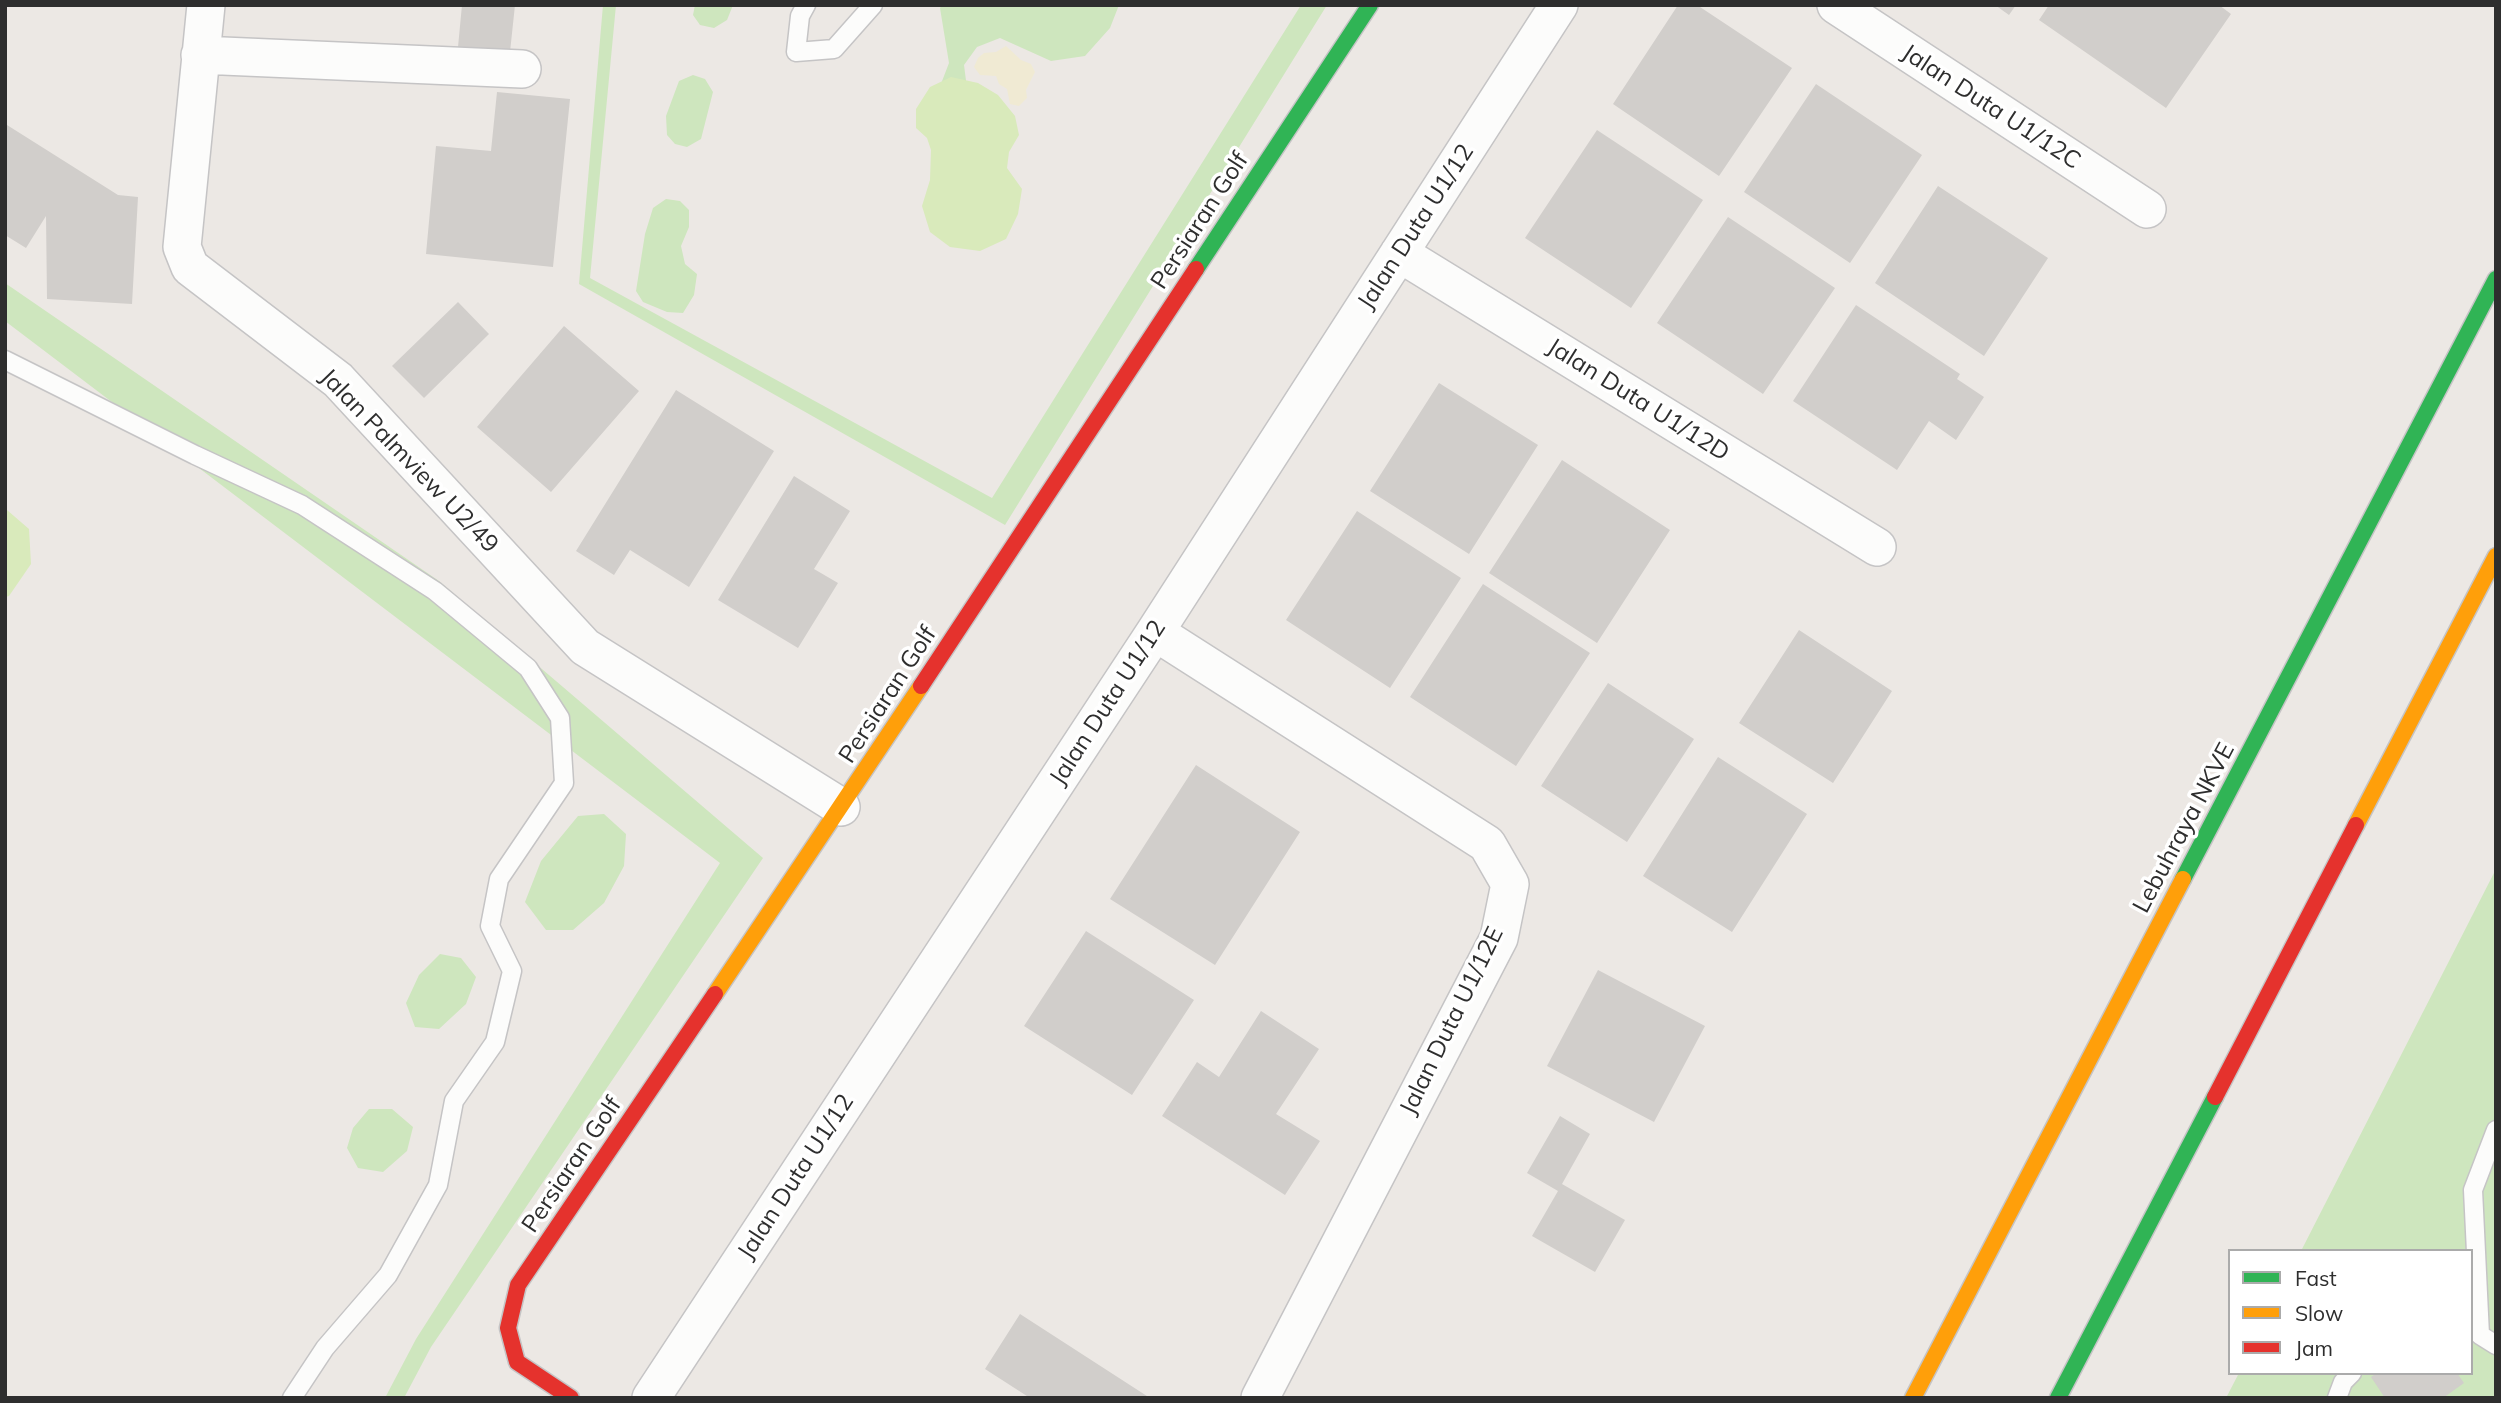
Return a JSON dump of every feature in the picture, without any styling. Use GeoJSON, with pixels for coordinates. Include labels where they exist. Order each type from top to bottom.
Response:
{"type":"FeatureCollection","features":[{"type":"Feature","properties":{"kind":"main road","name":"Persiaran Golf"},"geometry":{"type":"LineString","coordinates":[[571,1398],[517,1362],[508,1328],[518,1284],[841,807],[1370,5]]}},
{"type":"Feature","properties":{"kind":"main road","name":"Lebuhraya NKVE"},"geometry":{"type":"LineString","coordinates":[[1913,1398],[2496,279]]}},
{"type":"Feature","properties":{"kind":"main road"},"geometry":{"type":"LineString","coordinates":[[2058,1398],[2496,556]]}},
{"type":"Feature","properties":{"kind":"street","name":"Jalan Palmview U2/49"},"geometry":{"type":"LineString","coordinates":[[205,5],[182,247],[190,267],[338,380],[585,647],[841,807]]}},
{"type":"Feature","properties":{"kind":"street","name":"Jalan Duta U1/12"},"geometry":{"type":"LineString","coordinates":[[651,1398],[1155,632],[1559,5]]}},
{"type":"Feature","properties":{"kind":"street","name":"Jalan Duta U1/12C"},"geometry":{"type":"LineString","coordinates":[[1836,5],[2147,209]]}},
{"type":"Feature","properties":{"kind":"street"},"geometry":{"type":"LineString","coordinates":[[200,55],[522,69]]}},
{"type":"Feature","properties":{"kind":"street","name":"Jalan Duta U1/12D"},"geometry":{"type":"LineString","coordinates":[[1399,253],[1877,547]]}},
{"type":"Feature","properties":{"kind":"street","name":"Jalan Duta U1/12E"},"geometry":{"type":"LineString","coordinates":[[1155,632],[1487,844],[1510,884],[1499,937],[1260,1398]]}},
{"type":"Feature","properties":{"kind":"lane"},"geometry":{"type":"LineString","coordinates":[[806,5],[800,16],[796,52],[834,49],[873,5]]}},
{"type":"Feature","properties":{"kind":"lane"},"geometry":{"type":"LineString","coordinates":[[5,359],[195,455],[302,505],[325,519],[435,591],[528,668],[560,718],[564,783],[499,879],[489,926],[512,971],[495,1042],[454,1101],[438,1185],[388,1275],[325,1348],[292,1398]]}},
{"type":"Feature","properties":{"kind":"lane"},"geometry":{"type":"LineString","coordinates":[[2496,1130],[2473,1190],[2474,1258],[2480,1335],[2496,1345]]}},
{"type":"Feature","properties":{"kind":"green space"},"geometry":{"type":"Polygon","coordinates":[[[603,5],[616,5],[590,278],[992,498],[1301,5],[1327,5],[1005,525],[579,284],[603,5]]]}},
{"type":"Feature","properties":{"kind":"green space"},"geometry":{"type":"Polygon","coordinates":[[[695,5],[733,5],[727,20],[714,28],[700,25],[693,15],[695,5]]]}},
{"type":"Feature","properties":{"kind":"green space"},"geometry":{"type":"Polygon","coordinates":[[[942,5],[1119,5],[1110,28],[1085,56],[1051,61],[1000,38],[977,47],[964,65],[968,96],[939,89],[949,63],[940,8],[942,5]]]}},
{"type":"Feature","properties":{"kind":"green space"},"geometry":{"type":"Polygon","coordinates":[[[693,75],[705,79],[713,92],[701,139],[687,147],[675,144],[667,135],[666,116],[679,81],[693,75]]]}},
{"type":"Feature","properties":{"kind":"green space"},"geometry":{"type":"Polygon","coordinates":[[[951,77],[978,83],[998,95],[1015,116],[1019,135],[1009,152],[1007,168],[1022,189],[1018,214],[1006,239],[980,251],[950,247],[930,232],[922,206],[930,180],[931,150],[927,138],[916,128],[916,109],[930,87],[951,77]]]}},
{"type":"Feature","properties":{"kind":"green space"},"geometry":{"type":"Polygon","coordinates":[[[666,199],[680,201],[689,210],[689,227],[681,246],[685,264],[697,274],[694,295],[683,313],[667,312],[643,302],[636,291],[645,234],[653,208],[666,199]]]}},
{"type":"Feature","properties":{"kind":"green space"},"geometry":{"type":"Polygon","coordinates":[[[5,283],[439,581],[763,858],[431,1347],[404,1398],[385,1398],[416,1339],[720,863],[5,321],[5,283]]]}},
{"type":"Feature","properties":{"kind":"green space"},"geometry":{"type":"Polygon","coordinates":[[[5,505],[7,510],[29,529],[31,564],[9,596],[5,597],[5,505]]]}},
{"type":"Feature","properties":{"kind":"green space"},"geometry":{"type":"Polygon","coordinates":[[[604,814],[626,834],[624,866],[604,903],[573,930],[546,930],[525,902],[541,861],[578,816],[604,814]]]}},
{"type":"Feature","properties":{"kind":"green space"},"geometry":{"type":"Polygon","coordinates":[[[2496,869],[2496,1398],[2226,1398],[2238,1375],[2473,1375],[2473,1249],[2302,1249],[2496,869]]]}},
{"type":"Feature","properties":{"kind":"green space"},"geometry":{"type":"Polygon","coordinates":[[[440,954],[461,958],[476,977],[466,1004],[439,1029],[415,1027],[406,1003],[419,975],[440,954]]]}},
{"type":"Feature","properties":{"kind":"green space"},"geometry":{"type":"Polygon","coordinates":[[[369,1109],[392,1109],[413,1127],[407,1151],[383,1172],[358,1168],[347,1148],[353,1128],[369,1109]]]}},
{"type":"Feature","properties":{"kind":"sand"},"geometry":{"type":"Polygon","coordinates":[[[1006,46],[1021,60],[1031,64],[1035,72],[1026,90],[1027,98],[1019,106],[1010,104],[1007,89],[999,84],[996,76],[980,75],[974,67],[984,53],[996,52],[1006,46]]]}},
{"type":"Feature","properties":{"kind":"building"},"geometry":{"type":"Polygon","coordinates":[[[462,5],[515,5],[510,52],[458,47],[462,5]]]}},
{"type":"Feature","properties":{"kind":"building"},"geometry":{"type":"Polygon","coordinates":[[[1678,5],[1697,5],[1792,68],[1719,176],[1613,104],[1678,5]]]}},
{"type":"Feature","properties":{"kind":"building"},"geometry":{"type":"Polygon","coordinates":[[[1995,5],[2016,5],[2009,15],[1995,5]]]}},
{"type":"Feature","properties":{"kind":"building"},"geometry":{"type":"Polygon","coordinates":[[[2049,5],[2219,5],[2231,14],[2166,108],[2039,20],[2049,5]]]}},
{"type":"Feature","properties":{"kind":"building"},"geometry":{"type":"Polygon","coordinates":[[[1816,84],[1922,155],[1850,263],[1744,192],[1816,84]]]}},
{"type":"Feature","properties":{"kind":"building"},"geometry":{"type":"Polygon","coordinates":[[[497,92],[570,99],[553,267],[426,254],[436,146],[491,151],[497,92]]]}},
{"type":"Feature","properties":{"kind":"building"},"geometry":{"type":"Polygon","coordinates":[[[7,125],[118,195],[138,197],[132,304],[47,299],[46,216],[26,248],[5,235],[7,125]]]}},
{"type":"Feature","properties":{"kind":"building"},"geometry":{"type":"Polygon","coordinates":[[[1597,130],[1703,200],[1631,308],[1525,238],[1597,130]]]}},
{"type":"Feature","properties":{"kind":"building"},"geometry":{"type":"Polygon","coordinates":[[[1938,186],[2048,258],[1984,356],[1875,283],[1938,186]]]}},
{"type":"Feature","properties":{"kind":"building"},"geometry":{"type":"Polygon","coordinates":[[[1728,217],[1835,288],[1763,394],[1657,323],[1728,217]]]}},
{"type":"Feature","properties":{"kind":"building"},"geometry":{"type":"Polygon","coordinates":[[[458,302],[489,334],[424,398],[392,366],[458,302]]]}},
{"type":"Feature","properties":{"kind":"building"},"geometry":{"type":"Polygon","coordinates":[[[1856,305],[1960,374],[1957,379],[1984,397],[1956,440],[1929,421],[1897,470],[1793,401],[1856,305]]]}},
{"type":"Feature","properties":{"kind":"building"},"geometry":{"type":"Polygon","coordinates":[[[564,326],[639,391],[551,492],[477,427],[564,326]]]}},
{"type":"Feature","properties":{"kind":"building"},"geometry":{"type":"Polygon","coordinates":[[[1439,383],[1538,445],[1469,554],[1370,491],[1439,383]]]}},
{"type":"Feature","properties":{"kind":"building"},"geometry":{"type":"Polygon","coordinates":[[[676,390],[774,451],[689,587],[630,550],[614,575],[576,551],[676,390]]]}},
{"type":"Feature","properties":{"kind":"building"},"geometry":{"type":"Polygon","coordinates":[[[1562,460],[1670,530],[1597,643],[1489,573],[1562,460]]]}},
{"type":"Feature","properties":{"kind":"building"},"geometry":{"type":"Polygon","coordinates":[[[794,476],[850,511],[814,569],[838,583],[798,648],[718,600],[794,476]]]}},
{"type":"Feature","properties":{"kind":"building"},"geometry":{"type":"Polygon","coordinates":[[[1357,511],[1461,578],[1390,688],[1286,620],[1357,511]]]}},
{"type":"Feature","properties":{"kind":"building"},"geometry":{"type":"Polygon","coordinates":[[[1483,584],[1590,653],[1516,766],[1410,697],[1483,584]]]}},
{"type":"Feature","properties":{"kind":"building"},"geometry":{"type":"Polygon","coordinates":[[[1799,630],[1892,691],[1833,783],[1739,723],[1799,630]]]}},
{"type":"Feature","properties":{"kind":"building"},"geometry":{"type":"Polygon","coordinates":[[[1608,683],[1694,739],[1627,842],[1541,786],[1608,683]]]}},
{"type":"Feature","properties":{"kind":"building"},"geometry":{"type":"Polygon","coordinates":[[[1718,757],[1807,814],[1732,932],[1643,876],[1718,757]]]}},
{"type":"Feature","properties":{"kind":"building"},"geometry":{"type":"Polygon","coordinates":[[[1196,765],[1300,832],[1215,965],[1110,899],[1196,765]]]}},
{"type":"Feature","properties":{"kind":"building"},"geometry":{"type":"Polygon","coordinates":[[[1086,931],[1194,1000],[1132,1095],[1024,1026],[1086,931]]]}},
{"type":"Feature","properties":{"kind":"building"},"geometry":{"type":"Polygon","coordinates":[[[1598,970],[1705,1026],[1654,1122],[1547,1066],[1598,970]]]}},
{"type":"Feature","properties":{"kind":"building"},"geometry":{"type":"Polygon","coordinates":[[[1261,1011],[1319,1049],[1276,1114],[1320,1141],[1285,1195],[1162,1116],[1197,1062],[1219,1077],[1261,1011]]]}},
{"type":"Feature","properties":{"kind":"building"},"geometry":{"type":"Polygon","coordinates":[[[1560,1116],[1590,1134],[1562,1184],[1625,1220],[1595,1272],[1532,1236],[1558,1191],[1527,1173],[1560,1116]]]}},
{"type":"Feature","properties":{"kind":"building"},"geometry":{"type":"Polygon","coordinates":[[[1020,1314],[1150,1398],[1030,1398],[985,1369],[1020,1314]]]}},
{"type":"Feature","properties":{"kind":"building"},"geometry":{"type":"Polygon","coordinates":[[[2458,1375],[2464,1383],[2443,1398],[2385,1398],[2371,1377],[2458,1375]]]}},
{"type":"Feature","properties":{"kind":"traffic: fast"},"geometry":{"type":"LineString","coordinates":[[1196,269],[1370,5]]}},
{"type":"Feature","properties":{"kind":"traffic: fast"},"geometry":{"type":"LineString","coordinates":[[2183,879],[2496,279]]}},
{"type":"Feature","properties":{"kind":"traffic: fast"},"geometry":{"type":"LineString","coordinates":[[2058,1398],[2215,1097]]}},
{"type":"Feature","properties":{"kind":"traffic: slow"},"geometry":{"type":"LineString","coordinates":[[2356,825],[2496,556]]}},
{"type":"Feature","properties":{"kind":"traffic: slow"},"geometry":{"type":"LineString","coordinates":[[715,994],[921,686]]}},
{"type":"Feature","properties":{"kind":"traffic: slow"},"geometry":{"type":"LineString","coordinates":[[1913,1398],[2183,879]]}},
{"type":"Feature","properties":{"kind":"traffic: jam"},"geometry":{"type":"LineString","coordinates":[[921,686],[1196,269]]}},
{"type":"Feature","properties":{"kind":"traffic: jam"},"geometry":{"type":"LineString","coordinates":[[2215,1097],[2356,825]]}},
{"type":"Feature","properties":{"kind":"traffic: jam"},"geometry":{"type":"LineString","coordinates":[[571,1398],[517,1362],[508,1328],[518,1285],[715,994]]}}]}
